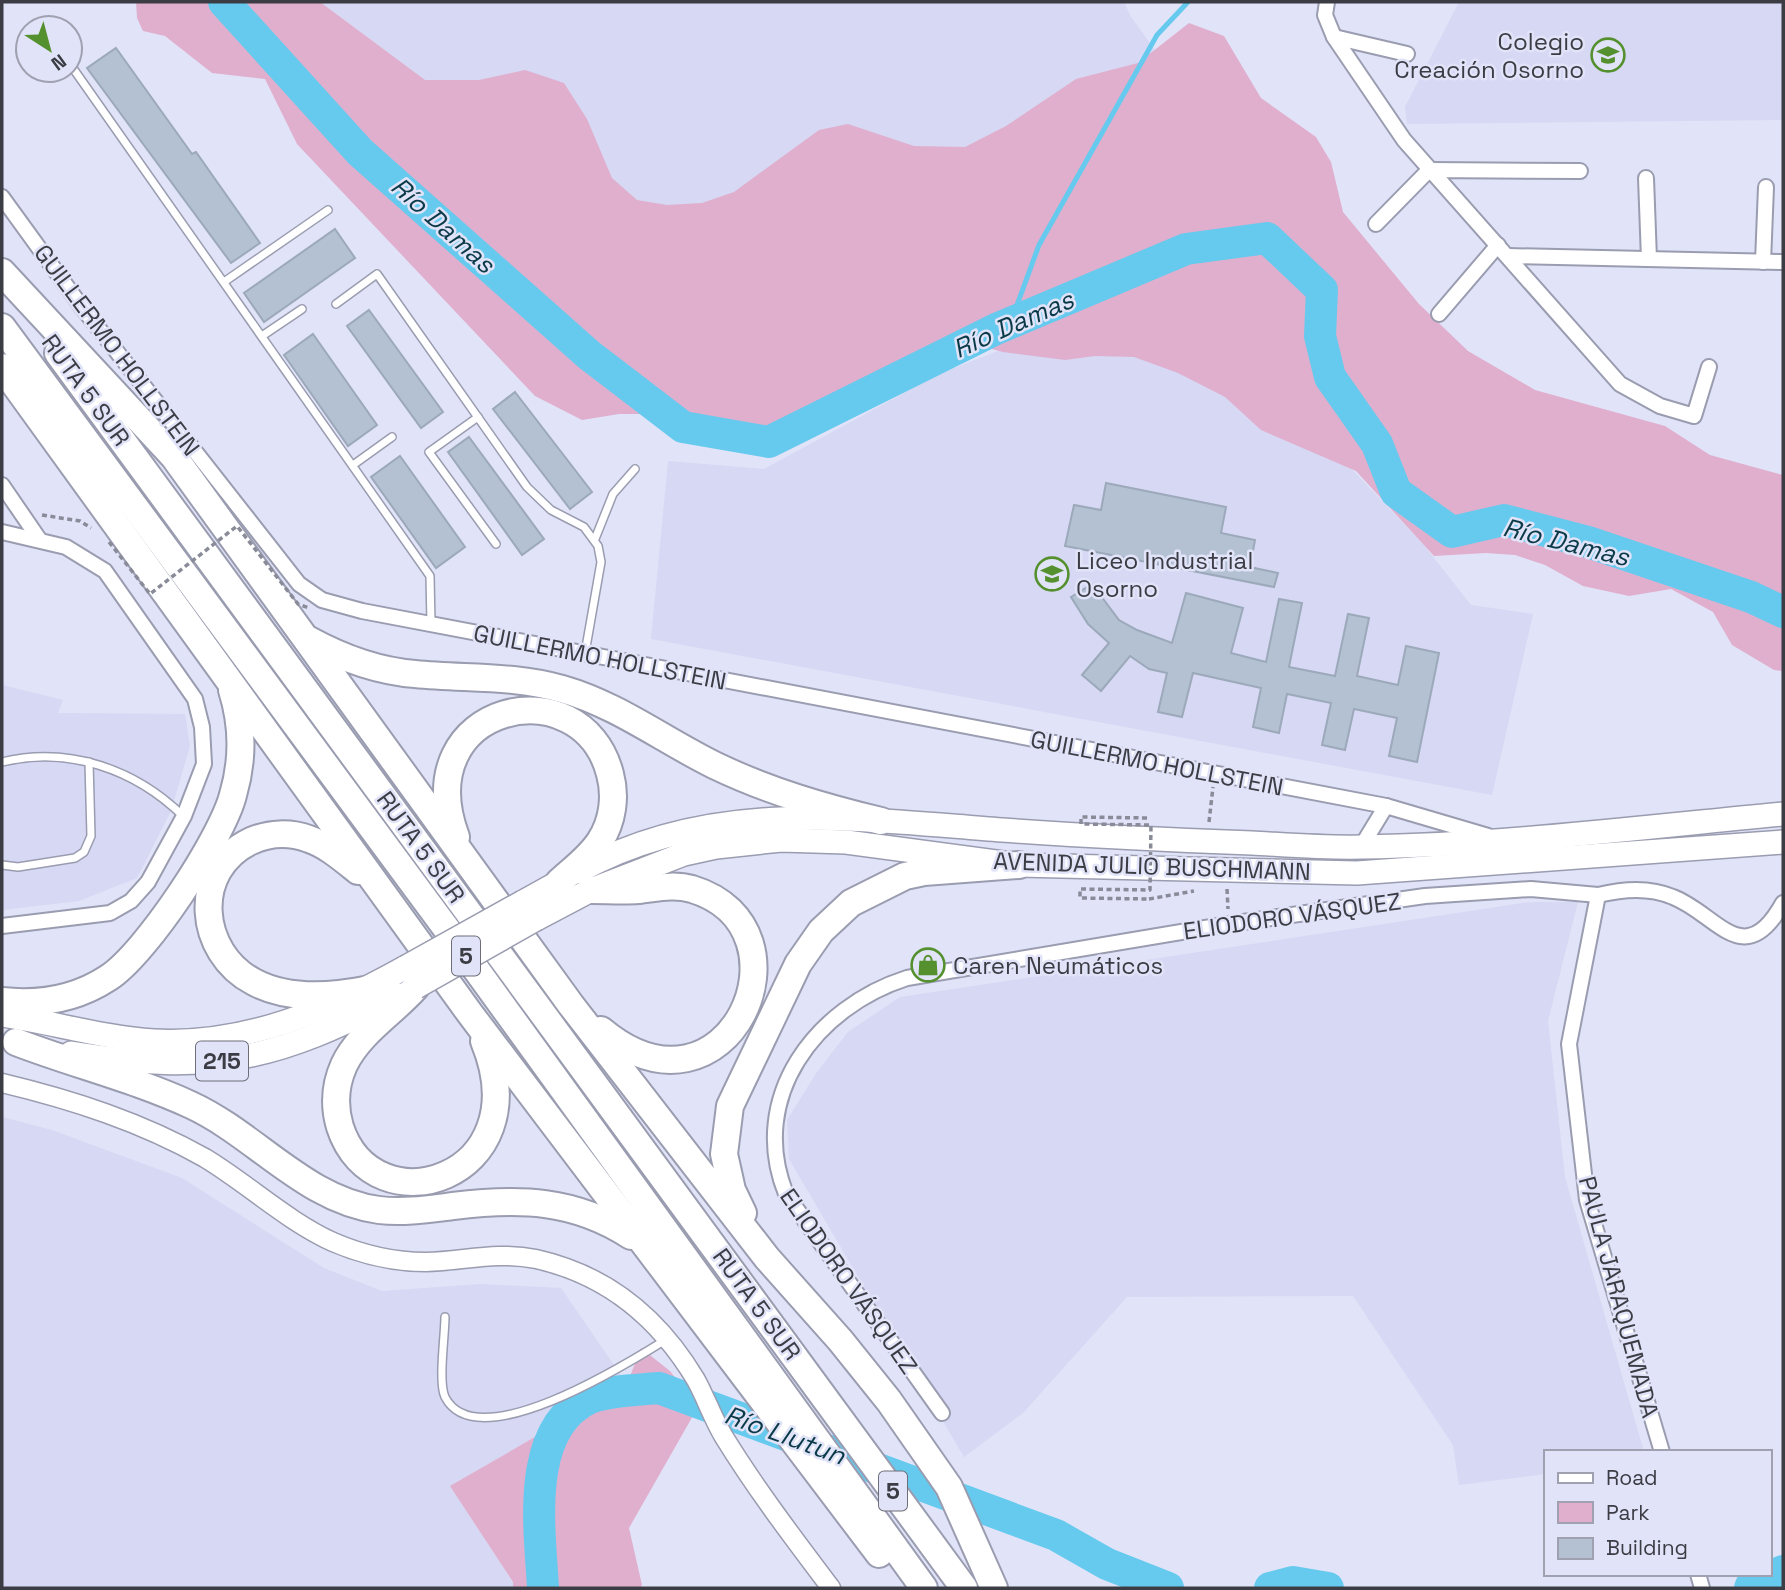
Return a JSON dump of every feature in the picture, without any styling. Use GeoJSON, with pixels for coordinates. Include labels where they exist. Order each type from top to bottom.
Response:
{"type":"FeatureCollection","features":[{"type":"Feature","properties":{"kind":"highway"},"geometry":{"type":"LineString","coordinates":[[2,274],[174,457],[571,1005],[767,1258],[841,1340],[929,1454],[949,1487],[994,1588]]}},
{"type":"Feature","properties":{"kind":"highway","name":"RUTA 5 SUR"},"geometry":{"type":"LineString","coordinates":[[2,274],[964,1588]]}},
{"type":"Feature","properties":{"kind":"highway","name":"RUTA 5 SUR"},"geometry":{"type":"LineString","coordinates":[[2,327],[489,988],[924,1588]]}},
{"type":"Feature","properties":{"kind":"highway"},"geometry":{"type":"LineString","coordinates":[[2,367],[471,1015],[907,1588]]}},
{"type":"Feature","properties":{"kind":"highway"},"geometry":{"type":"LineString","coordinates":[[305,638],[350,660],[394,672],[510,678],[564,690],[615,709],[688,752],[744,779],[825,808],[881,821]]}},
{"type":"Feature","properties":{"kind":"highway"},"geometry":{"type":"LineString","coordinates":[[2,1001],[51,1001],[96,985],[137,953],[169,910],[225,817],[233,798],[240,736],[227,675]]}},
{"type":"Feature","properties":{"kind":"highway"},"geometry":{"type":"LineString","coordinates":[[467,861],[455,835],[447,801],[447,772],[451,760],[467,736],[491,719],[519,711],[548,713],[574,723],[594,741],[608,765],[613,791],[610,818],[599,842],[559,882]]}},
{"type":"Feature","properties":{"kind":"highway"},"geometry":{"type":"LineString","coordinates":[[365,990],[314,996],[275,990],[254,982],[235,968],[219,949],[210,926],[208,901],[214,875],[235,851],[256,839],[282,834],[319,843],[380,890]]}},
{"type":"Feature","properties":{"kind":"highway"},"geometry":{"type":"LineString","coordinates":[[767,1258],[732,1190],[724,1154],[726,1121],[735,1092],[809,947],[844,909],[886,883],[924,872],[1019,864]]}},
{"type":"Feature","properties":{"kind":"highway"},"geometry":{"type":"LineString","coordinates":[[571,1005],[626,1048],[652,1059],[667,1060],[696,1055],[722,1040],[742,1017],[753,989],[751,947],[738,922],[719,902],[680,886],[591,890]]}},
{"type":"Feature","properties":{"kind":"highway"},"geometry":{"type":"LineString","coordinates":[[411,977],[358,1043],[339,1079],[336,1105],[343,1135],[357,1157],[375,1172],[401,1181],[439,1178],[471,1159],[487,1139],[495,1115],[496,1086],[488,1049],[471,1015]]}},
{"type":"Feature","properties":{"kind":"highway"},"geometry":{"type":"LineString","coordinates":[[9,1041],[190,1104],[232,1128],[308,1183],[342,1200],[371,1208],[400,1211],[508,1200],[544,1202],[596,1216],[647,1249]]}},
{"type":"Feature","properties":{"kind":"main road","name":"AVENIDA JULIO BUSCHMANN"},"geometry":{"type":"LineString","coordinates":[[530,911],[559,882],[602,858],[634,846],[700,827],[804,816],[1114,838],[1361,847],[1782,821]]}},
{"type":"Feature","properties":{"kind":"main road","name":"AVENIDA JULIO BUSCHMANN"},"geometry":{"type":"LineString","coordinates":[[530,911],[684,854],[716,847],[781,840],[846,842],[1019,864],[1357,873],[1783,842]]}},
{"type":"Feature","properties":{"kind":"main road"},"geometry":{"type":"LineString","coordinates":[[411,977],[530,911]]}},
{"type":"Feature","properties":{"kind":"main road","name":"215"},"geometry":{"type":"LineString","coordinates":[[2,1015],[124,1038],[183,1042],[255,1031],[329,1006],[365,990],[411,977]]}},
{"type":"Feature","properties":{"kind":"main road","name":"215"},"geometry":{"type":"LineString","coordinates":[[9,1041],[149,1064],[233,1060],[307,1040],[411,977]]}},
{"type":"Feature","properties":{"kind":"street"},"geometry":{"type":"LineString","coordinates":[[1327,2],[1325,15],[1334,37],[1404,140],[1503,250],[1579,342],[1619,384],[1660,406],[1694,416],[1709,367]]}},
{"type":"Feature","properties":{"kind":"street"},"geometry":{"type":"LineString","coordinates":[[1334,37],[1407,54]]}},
{"type":"Feature","properties":{"kind":"street"},"geometry":{"type":"LineString","coordinates":[[1376,224],[1429,170],[1580,171]]}},
{"type":"Feature","properties":{"kind":"street"},"geometry":{"type":"LineString","coordinates":[[1646,178],[1649,259]]}},
{"type":"Feature","properties":{"kind":"street"},"geometry":{"type":"LineString","coordinates":[[1763,262],[1766,187]]}},
{"type":"Feature","properties":{"kind":"street","name":"GUILLERMO HOLLSTEIN"},"geometry":{"type":"LineString","coordinates":[[2,197],[90,317],[299,584],[322,600],[585,654],[1386,806],[1500,839]]}},
{"type":"Feature","properties":{"kind":"street"},"geometry":{"type":"LineString","coordinates":[[1439,314],[1503,250],[1649,259],[1783,262]]}},
{"type":"Feature","properties":{"kind":"street"},"geometry":{"type":"LineString","coordinates":[[2,485],[39,539]]}},
{"type":"Feature","properties":{"kind":"street"},"geometry":{"type":"LineString","coordinates":[[2,532],[39,539],[88,558],[105,570],[195,699],[202,727],[204,764],[184,816],[148,882],[121,908],[110,913],[2,926]]}},
{"type":"Feature","properties":{"kind":"street"},"geometry":{"type":"LineString","coordinates":[[1361,847],[1386,806]]}},
{"type":"Feature","properties":{"kind":"street","name":"ELIODORO VÁSQUEZ"},"geometry":{"type":"LineString","coordinates":[[942,1413],[786,1194],[776,1164],[774,1132],[778,1102],[790,1075],[810,1044],[838,1013],[889,984],[907,978],[1229,925],[1425,896],[1531,889],[1598,895]]}},
{"type":"Feature","properties":{"kind":"street"},"geometry":{"type":"LineString","coordinates":[[1598,895],[1628,890],[1658,892],[1688,904],[1720,929],[1738,936],[1763,929],[1783,903]]}},
{"type":"Feature","properties":{"kind":"street","name":"PAULA JARAQUEMADA"},"geometry":{"type":"LineString","coordinates":[[1598,895],[1569,1044],[1570,1057],[1587,1200],[1661,1450]]}},
{"type":"Feature","properties":{"kind":"street"},"geometry":{"type":"LineString","coordinates":[[2,1083],[103,1111],[168,1139],[239,1180],[312,1230],[348,1248],[408,1261],[490,1255],[555,1264],[614,1290],[665,1335],[696,1380],[724,1436],[831,1588]]}},
{"type":"Feature","properties":{"kind":"lane"},"geometry":{"type":"LineString","coordinates":[[84,84],[430,576],[431,624]]}},
{"type":"Feature","properties":{"kind":"lane"},"geometry":{"type":"LineString","coordinates":[[224,282],[328,210]]}},
{"type":"Feature","properties":{"kind":"lane"},"geometry":{"type":"LineString","coordinates":[[336,303],[377,274],[527,487],[551,510],[584,527],[595,539],[601,562],[585,654]]}},
{"type":"Feature","properties":{"kind":"lane"},"geometry":{"type":"LineString","coordinates":[[262,336],[302,309]]}},
{"type":"Feature","properties":{"kind":"lane"},"geometry":{"type":"LineString","coordinates":[[478,417],[429,452],[496,544]]}},
{"type":"Feature","properties":{"kind":"lane"},"geometry":{"type":"LineString","coordinates":[[353,465],[392,437]]}},
{"type":"Feature","properties":{"kind":"lane"},"geometry":{"type":"LineString","coordinates":[[595,539],[613,494],[635,470]]}},
{"type":"Feature","properties":{"kind":"lane"},"geometry":{"type":"LineString","coordinates":[[2,762],[72,758],[89,762],[140,782],[184,816]]}},
{"type":"Feature","properties":{"kind":"lane"},"geometry":{"type":"LineString","coordinates":[[2,865],[29,866],[75,858],[84,852],[91,836],[89,762]]}},
{"type":"Feature","properties":{"kind":"lane"},"geometry":{"type":"LineString","coordinates":[[445,1317],[443,1393],[449,1404],[463,1412],[494,1418],[533,1408],[604,1378],[665,1335]]}},
{"type":"Feature","properties":{"kind":"path"},"geometry":{"type":"LineString","coordinates":[[25,518],[36,515],[53,516],[80,522],[94,529]]}},
{"type":"Feature","properties":{"kind":"path"},"geometry":{"type":"LineString","coordinates":[[102,536],[150,594],[237,526],[298,604],[309,608]]}},
{"type":"Feature","properties":{"kind":"path"},"geometry":{"type":"LineString","coordinates":[[1197,822],[1209,822],[1215,775]]}},
{"type":"Feature","properties":{"kind":"path"},"geometry":{"type":"LineString","coordinates":[[1159,819],[1081,817],[1081,824],[1152,825],[1150,890],[1080,889],[1080,898],[1149,899],[1201,889]]}},
{"type":"Feature","properties":{"kind":"path"},"geometry":{"type":"LineString","coordinates":[[1229,925],[1227,885],[1230,869]]}},
{"type":"Feature","properties":{"kind":"shaded area"},"geometry":{"type":"Polygon","coordinates":[[[303,2],[1124,2],[1131,17],[1257,190],[763,399],[303,2]]]}},
{"type":"Feature","properties":{"kind":"shaded area","name":"Colegio Creación Osorno"},"geometry":{"type":"Polygon","coordinates":[[[1459,2],[1783,2],[1783,120],[1407,124],[1405,107],[1459,2]]]}},
{"type":"Feature","properties":{"kind":"shaded area","name":"Liceo Industrial Osorno"},"geometry":{"type":"Polygon","coordinates":[[[1021,342],[1157,348],[1308,423],[1423,544],[1471,605],[1533,614],[1492,795],[651,639],[668,461],[764,469],[939,374],[1021,342]]]}},
{"type":"Feature","properties":{"kind":"shaded area"},"geometry":{"type":"Polygon","coordinates":[[[2,685],[63,700],[58,713],[185,714],[190,746],[171,811],[137,878],[79,901],[2,910],[2,685]]]}},
{"type":"Feature","properties":{"kind":"shaded area"},"geometry":{"type":"Polygon","coordinates":[[[1530,902],[1578,902],[1548,1021],[1565,1177],[1643,1450],[1544,1450],[1544,1474],[1459,1485],[1453,1445],[1353,1296],[1127,1297],[1023,1413],[964,1457],[789,1159],[787,1120],[817,1072],[848,1032],[900,997],[1530,902]]]}},
{"type":"Feature","properties":{"kind":"shaded area"},"geometry":{"type":"Polygon","coordinates":[[[2,1117],[52,1130],[182,1178],[324,1268],[382,1291],[481,1284],[561,1288],[627,1384],[451,1486],[513,1583],[513,1588],[2,1588],[2,1117]]]}},
{"type":"Feature","properties":{"kind":"green space"},"geometry":{"type":"Polygon","coordinates":[[[136,2],[320,2],[425,80],[479,80],[525,70],[564,83],[587,119],[612,178],[637,200],[667,205],[702,203],[734,192],[819,130],[848,124],[914,146],[965,147],[1006,126],[1076,79],[1138,63],[1189,23],[1224,36],[1261,98],[1316,137],[1331,162],[1343,212],[1419,304],[1468,351],[1535,390],[1665,426],[1710,455],[1783,475],[1783,671],[1774,670],[1732,645],[1713,612],[1671,589],[1629,596],[1583,586],[1545,565],[1515,555],[1486,553],[1434,556],[1356,471],[1261,430],[1225,397],[1178,373],[1134,357],[1095,356],[1065,360],[1003,352],[977,345],[957,345],[899,372],[866,396],[840,409],[753,429],[717,431],[682,427],[646,414],[619,414],[582,420],[535,396],[297,144],[265,79],[212,73],[165,36],[143,31],[137,18],[136,2]]]}},
{"type":"Feature","properties":{"kind":"green space"},"geometry":{"type":"Polygon","coordinates":[[[641,1348],[670,1371],[698,1407],[629,1528],[642,1585],[640,1588],[513,1588],[513,1582],[450,1486],[627,1384],[641,1348]]]}},
{"type":"Feature","properties":{"kind":"building"},"geometry":{"type":"Polygon","coordinates":[[[116,48],[192,154],[196,152],[260,243],[231,263],[87,68],[116,48]]]}},
{"type":"Feature","properties":{"kind":"building"},"geometry":{"type":"Polygon","coordinates":[[[335,229],[355,258],[264,322],[244,293],[335,229]]]}},
{"type":"Feature","properties":{"kind":"building"},"geometry":{"type":"Polygon","coordinates":[[[369,310],[443,412],[421,428],[347,326],[369,310]]]}},
{"type":"Feature","properties":{"kind":"building"},"geometry":{"type":"Polygon","coordinates":[[[313,334],[377,425],[348,446],[284,355],[313,334]]]}},
{"type":"Feature","properties":{"kind":"building"},"geometry":{"type":"Polygon","coordinates":[[[515,392],[592,492],[570,509],[493,409],[515,392]]]}},
{"type":"Feature","properties":{"kind":"building"},"geometry":{"type":"Polygon","coordinates":[[[469,437],[544,539],[522,555],[448,452],[469,437]]]}},
{"type":"Feature","properties":{"kind":"building"},"geometry":{"type":"Polygon","coordinates":[[[400,456],[465,547],[436,568],[371,477],[400,456]]]}},
{"type":"Feature","properties":{"kind":"building"},"geometry":{"type":"Polygon","coordinates":[[[1106,483],[1226,507],[1221,533],[1255,540],[1250,567],[1278,573],[1274,587],[1065,546],[1074,505],[1101,510],[1106,483]]]}},
{"type":"Feature","properties":{"kind":"building"},"geometry":{"type":"Polygon","coordinates":[[[1092,584],[1119,620],[1172,643],[1186,593],[1243,608],[1231,653],[1266,662],[1279,599],[1302,603],[1289,667],[1335,676],[1348,614],[1369,618],[1357,676],[1398,685],[1406,646],[1439,653],[1417,762],[1389,756],[1397,718],[1354,709],[1345,750],[1322,745],[1331,703],[1287,694],[1279,733],[1253,727],[1261,688],[1193,673],[1182,717],[1158,712],[1167,673],[1149,669],[1130,656],[1101,691],[1082,675],[1109,643],[1088,624],[1071,597],[1092,584]]]}},
{"type":"Feature","properties":{"kind":"waterway","name":"Río Damas"},"geometry":{"type":"LineString","coordinates":[[224,2],[360,152],[589,355],[683,427],[769,442],[996,329],[1186,249],[1267,238],[1322,290],[1320,336],[1330,377],[1377,444],[1396,492],[1452,532],[1504,520],[1588,542],[1751,597],[1783,612]]}},
{"type":"Feature","properties":{"kind":"waterway"},"geometry":{"type":"LineString","coordinates":[[1010,324],[1039,245],[1157,35],[1188,2]]}},
{"type":"Feature","properties":{"kind":"waterway","name":"Río Llutun"},"geometry":{"type":"LineString","coordinates":[[543,1588],[539,1510],[545,1456],[554,1432],[569,1412],[590,1398],[615,1392],[659,1388],[1056,1535],[1107,1564],[1168,1588]]}},
{"type":"Feature","properties":{"kind":"waterway","name":"Río Llutun"},"geometry":{"type":"LineString","coordinates":[[1750,1588],[1752,1584],[1783,1571]]}},
{"type":"Feature","properties":{"kind":"waterway","name":"Río Llutun"},"geometry":{"type":"LineString","coordinates":[[1270,1588],[1293,1582],[1328,1588]]}},
{"type":"Feature","properties":{"kind":"place","name":"Colegio Creación Osorno"},"geometry":{"type":"Point","coordinates":[1608,55]}},
{"type":"Feature","properties":{"kind":"place","name":"Liceo Industrial Osorno"},"geometry":{"type":"Point","coordinates":[1052,574]}},
{"type":"Feature","properties":{"kind":"place","name":"Caren Neumáticos"},"geometry":{"type":"Point","coordinates":[928,965]}}]}
